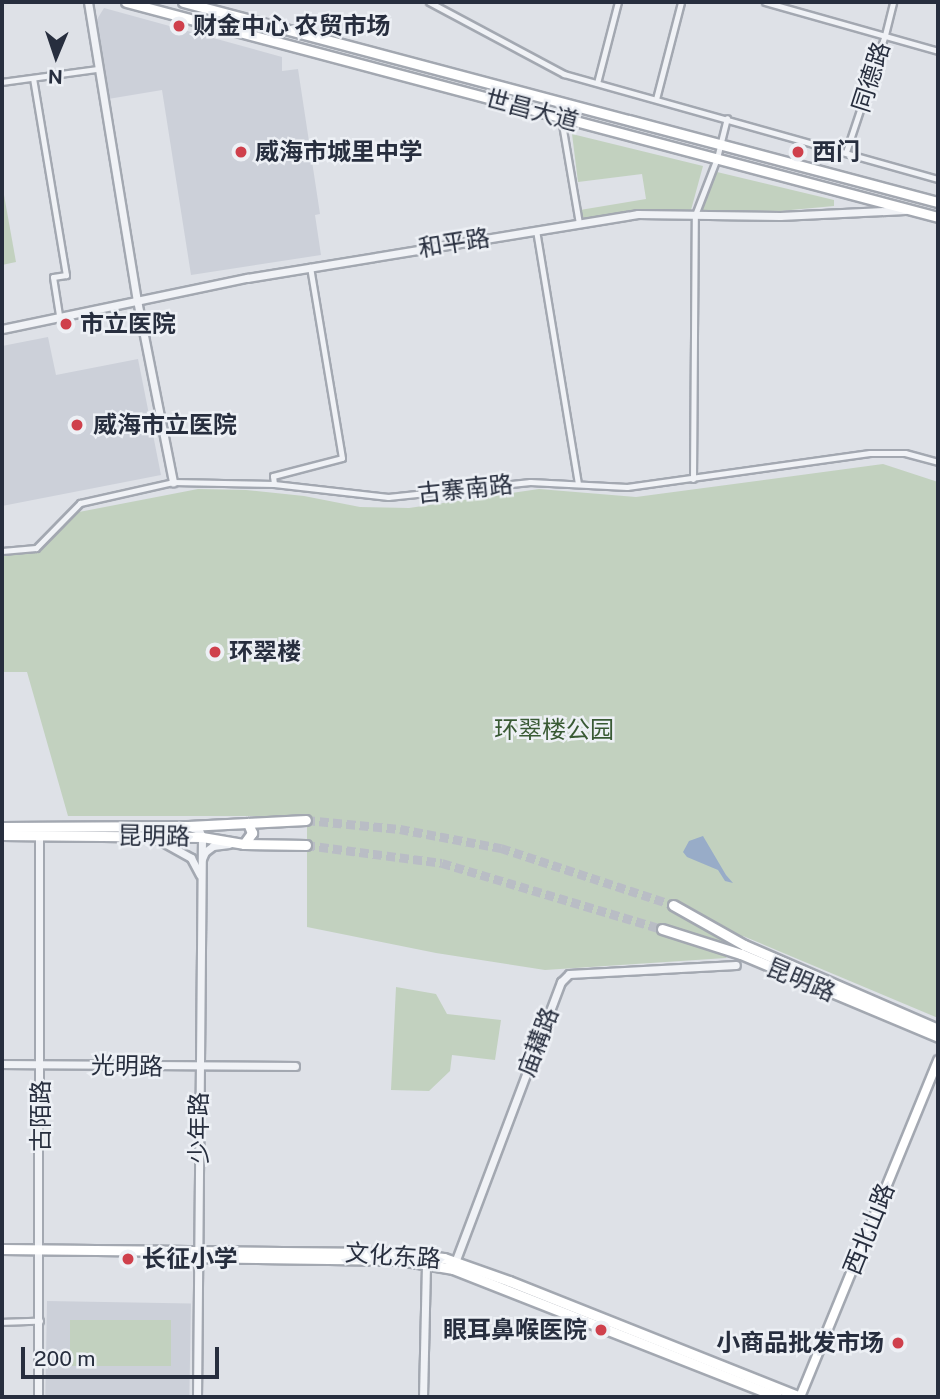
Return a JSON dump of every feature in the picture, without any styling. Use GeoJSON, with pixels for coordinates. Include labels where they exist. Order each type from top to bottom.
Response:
{"type":"FeatureCollection","features":[{"type":"Feature","properties":{"kind":"main road","name":"世昌大道"},"geometry":{"type":"LineString","coordinates":[[126,2],[938,217]]}},
{"type":"Feature","properties":{"kind":"main road","name":"世昌大道"},"geometry":{"type":"LineString","coordinates":[[183,2],[938,202]]}},
{"type":"Feature","properties":{"kind":"main road","name":"昆明路"},"geometry":{"type":"LineString","coordinates":[[2,827],[188,826],[306,820]]}},
{"type":"Feature","properties":{"kind":"main road"},"geometry":{"type":"LineString","coordinates":[[244,844],[252,833],[248,823]]}},
{"type":"Feature","properties":{"kind":"main road","name":"昆明路"},"geometry":{"type":"LineString","coordinates":[[2,835],[202,837],[244,844],[306,845]]}},
{"type":"Feature","properties":{"kind":"main road","name":"昆明路"},"geometry":{"type":"LineString","coordinates":[[673,905],[744,945],[938,1029]]}},
{"type":"Feature","properties":{"kind":"main road","name":"昆明路"},"geometry":{"type":"LineString","coordinates":[[662,929],[741,954],[938,1037]]}},
{"type":"Feature","properties":{"kind":"main road","name":"西北山路"},"geometry":{"type":"LineString","coordinates":[[801,1397],[938,1060]]}},
{"type":"Feature","properties":{"kind":"main road","name":"文化东路"},"geometry":{"type":"LineString","coordinates":[[2,1249],[198,1255],[400,1253],[454,1264],[801,1397]]}},
{"type":"Feature","properties":{"kind":"main road"},"geometry":{"type":"LineString","coordinates":[[2,1255],[41,1252]]}},
{"type":"Feature","properties":{"kind":"main road"},"geometry":{"type":"LineString","coordinates":[[198,1255],[400,1260],[454,1264],[778,1397]]}},
{"type":"Feature","properties":{"kind":"street"},"geometry":{"type":"LineString","coordinates":[[88,2],[137,300],[173,482]]}},
{"type":"Feature","properties":{"kind":"street"},"geometry":{"type":"LineString","coordinates":[[429,2],[564,74],[938,178]]}},
{"type":"Feature","properties":{"kind":"street"},"geometry":{"type":"LineString","coordinates":[[597,83],[618,2]]}},
{"type":"Feature","properties":{"kind":"street"},"geometry":{"type":"LineString","coordinates":[[656,99],[681,2]]}},
{"type":"Feature","properties":{"kind":"street"},"geometry":{"type":"LineString","coordinates":[[765,2],[938,51]]}},
{"type":"Feature","properties":{"kind":"street","name":"同德路"},"geometry":{"type":"LineString","coordinates":[[846,152],[885,35],[893,2]]}},
{"type":"Feature","properties":{"kind":"street"},"geometry":{"type":"LineString","coordinates":[[2,82],[97,69]]}},
{"type":"Feature","properties":{"kind":"street"},"geometry":{"type":"LineString","coordinates":[[33,78],[65,275],[53,277],[59,316]]}},
{"type":"Feature","properties":{"kind":"street"},"geometry":{"type":"LineString","coordinates":[[561,118],[579,223]]}},
{"type":"Feature","properties":{"kind":"street"},"geometry":{"type":"LineString","coordinates":[[693,479],[695,215],[717,158],[727,118]]}},
{"type":"Feature","properties":{"kind":"street"},"geometry":{"type":"LineString","coordinates":[[912,210],[917,196]]}},
{"type":"Feature","properties":{"kind":"street","name":"和平路"},"geometry":{"type":"LineString","coordinates":[[2,329],[310,267],[638,214],[780,216],[839,211],[912,210]]}},
{"type":"Feature","properties":{"kind":"street"},"geometry":{"type":"LineString","coordinates":[[536,230],[578,483]]}},
{"type":"Feature","properties":{"kind":"street"},"geometry":{"type":"LineString","coordinates":[[274,484],[273,475],[341,458],[310,267]]}},
{"type":"Feature","properties":{"kind":"street","name":"古寨南路"},"geometry":{"type":"LineString","coordinates":[[2,551],[36,548],[80,503],[173,482],[274,484],[388,496],[530,482],[627,487],[693,479],[796,461],[870,453],[905,453],[938,462]]}},
{"type":"Feature","properties":{"kind":"street"},"geometry":{"type":"LineString","coordinates":[[188,826],[199,830],[202,837]]}},
{"type":"Feature","properties":{"kind":"street","name":"古陌路"},"geometry":{"type":"LineString","coordinates":[[38,1397],[41,1252],[40,836]]}},
{"type":"Feature","properties":{"kind":"street"},"geometry":{"type":"LineString","coordinates":[[146,836],[164,841],[191,858],[201,879]]}},
{"type":"Feature","properties":{"kind":"street","name":"少年路"},"geometry":{"type":"LineString","coordinates":[[197,1397],[202,837]]}},
{"type":"Feature","properties":{"kind":"street"},"geometry":{"type":"LineString","coordinates":[[201,859],[213,846],[244,844]]}},
{"type":"Feature","properties":{"kind":"street","name":"庙耩路"},"geometry":{"type":"LineString","coordinates":[[454,1264],[561,982],[569,974],[736,965]]}},
{"type":"Feature","properties":{"kind":"street","name":"光明路"},"geometry":{"type":"LineString","coordinates":[[2,1065],[295,1066]]}},
{"type":"Feature","properties":{"kind":"street"},"geometry":{"type":"LineString","coordinates":[[423,1397],[426,1264]]}},
{"type":"Feature","properties":{"kind":"street"},"geometry":{"type":"LineString","coordinates":[[2,1322],[40,1321]]}},
{"type":"Feature","properties":{"kind":"shaded area","name":"威海市城里中学"},"geometry":{"type":"Polygon","coordinates":[[[104,8],[282,57],[282,71],[298,69],[320,214],[315,215],[321,255],[191,275],[162,90],[108,99],[96,21],[104,8]]]}},
{"type":"Feature","properties":{"kind":"shaded area","name":"威海市立医院"},"geometry":{"type":"Polygon","coordinates":[[[48,337],[56,375],[138,359],[161,475],[2,506],[2,346],[48,337]]]}},
{"type":"Feature","properties":{"kind":"shaded area"},"geometry":{"type":"Polygon","coordinates":[[[47,1301],[191,1304],[189,1397],[45,1397],[47,1301]]]}},
{"type":"Feature","properties":{"kind":"green space"},"geometry":{"type":"Polygon","coordinates":[[[572,134],[703,166],[691,210],[649,210],[582,219],[580,210],[646,199],[642,174],[578,182],[572,134]]]}},
{"type":"Feature","properties":{"kind":"green space"},"geometry":{"type":"Polygon","coordinates":[[[717,172],[834,200],[834,206],[780,211],[701,210],[717,172]]]}},
{"type":"Feature","properties":{"kind":"green space"},"geometry":{"type":"Polygon","coordinates":[[[2,195],[16,262],[2,265],[2,195]]]}},
{"type":"Feature","properties":{"kind":"green space","name":"环翠楼公园"},"geometry":{"type":"Polygon","coordinates":[[[883,464],[938,482],[938,1018],[743,936],[726,958],[545,970],[436,953],[307,927],[307,816],[68,816],[27,672],[2,672],[2,554],[36,551],[79,512],[198,489],[246,490],[304,496],[360,507],[409,508],[539,489],[636,497],[883,464]]]}},
{"type":"Feature","properties":{"kind":"green space"},"geometry":{"type":"Polygon","coordinates":[[[396,987],[436,994],[447,1014],[501,1020],[495,1060],[452,1055],[450,1071],[429,1091],[391,1090],[396,987]]]}},
{"type":"Feature","properties":{"kind":"green space"},"geometry":{"type":"Polygon","coordinates":[[[70,1320],[171,1320],[171,1366],[70,1366],[70,1320]]]}},
{"type":"Feature","properties":{"kind":"water"},"geometry":{"type":"Polygon","coordinates":[[[703,836],[733,883],[725,881],[718,870],[687,857],[683,852],[689,841],[703,836]]]}},
{"type":"Feature","properties":{"kind":"tunnel"},"geometry":{"type":"LineString","coordinates":[[306,820],[400,829],[501,848],[673,905]]}},
{"type":"Feature","properties":{"kind":"tunnel"},"geometry":{"type":"LineString","coordinates":[[306,845],[442,863],[662,929]]}},
{"type":"Feature","properties":{"kind":"place","name":"财金中心 农贸市场"},"geometry":{"type":"Point","coordinates":[179,26]}},
{"type":"Feature","properties":{"kind":"place","name":"威海市城里中学"},"geometry":{"type":"Point","coordinates":[241,152]}},
{"type":"Feature","properties":{"kind":"place","name":"西门"},"geometry":{"type":"Point","coordinates":[798,152]}},
{"type":"Feature","properties":{"kind":"place","name":"市立医院"},"geometry":{"type":"Point","coordinates":[66,324]}},
{"type":"Feature","properties":{"kind":"place","name":"威海市立医院"},"geometry":{"type":"Point","coordinates":[77,425]}},
{"type":"Feature","properties":{"kind":"place","name":"环翠楼"},"geometry":{"type":"Point","coordinates":[215,652]}},
{"type":"Feature","properties":{"kind":"place","name":"长征小学"},"geometry":{"type":"Point","coordinates":[128,1259]}},
{"type":"Feature","properties":{"kind":"place","name":"眼耳鼻喉医院"},"geometry":{"type":"Point","coordinates":[601,1330]}},
{"type":"Feature","properties":{"kind":"place","name":"小商品批发市场"},"geometry":{"type":"Point","coordinates":[898,1343]}}]}
